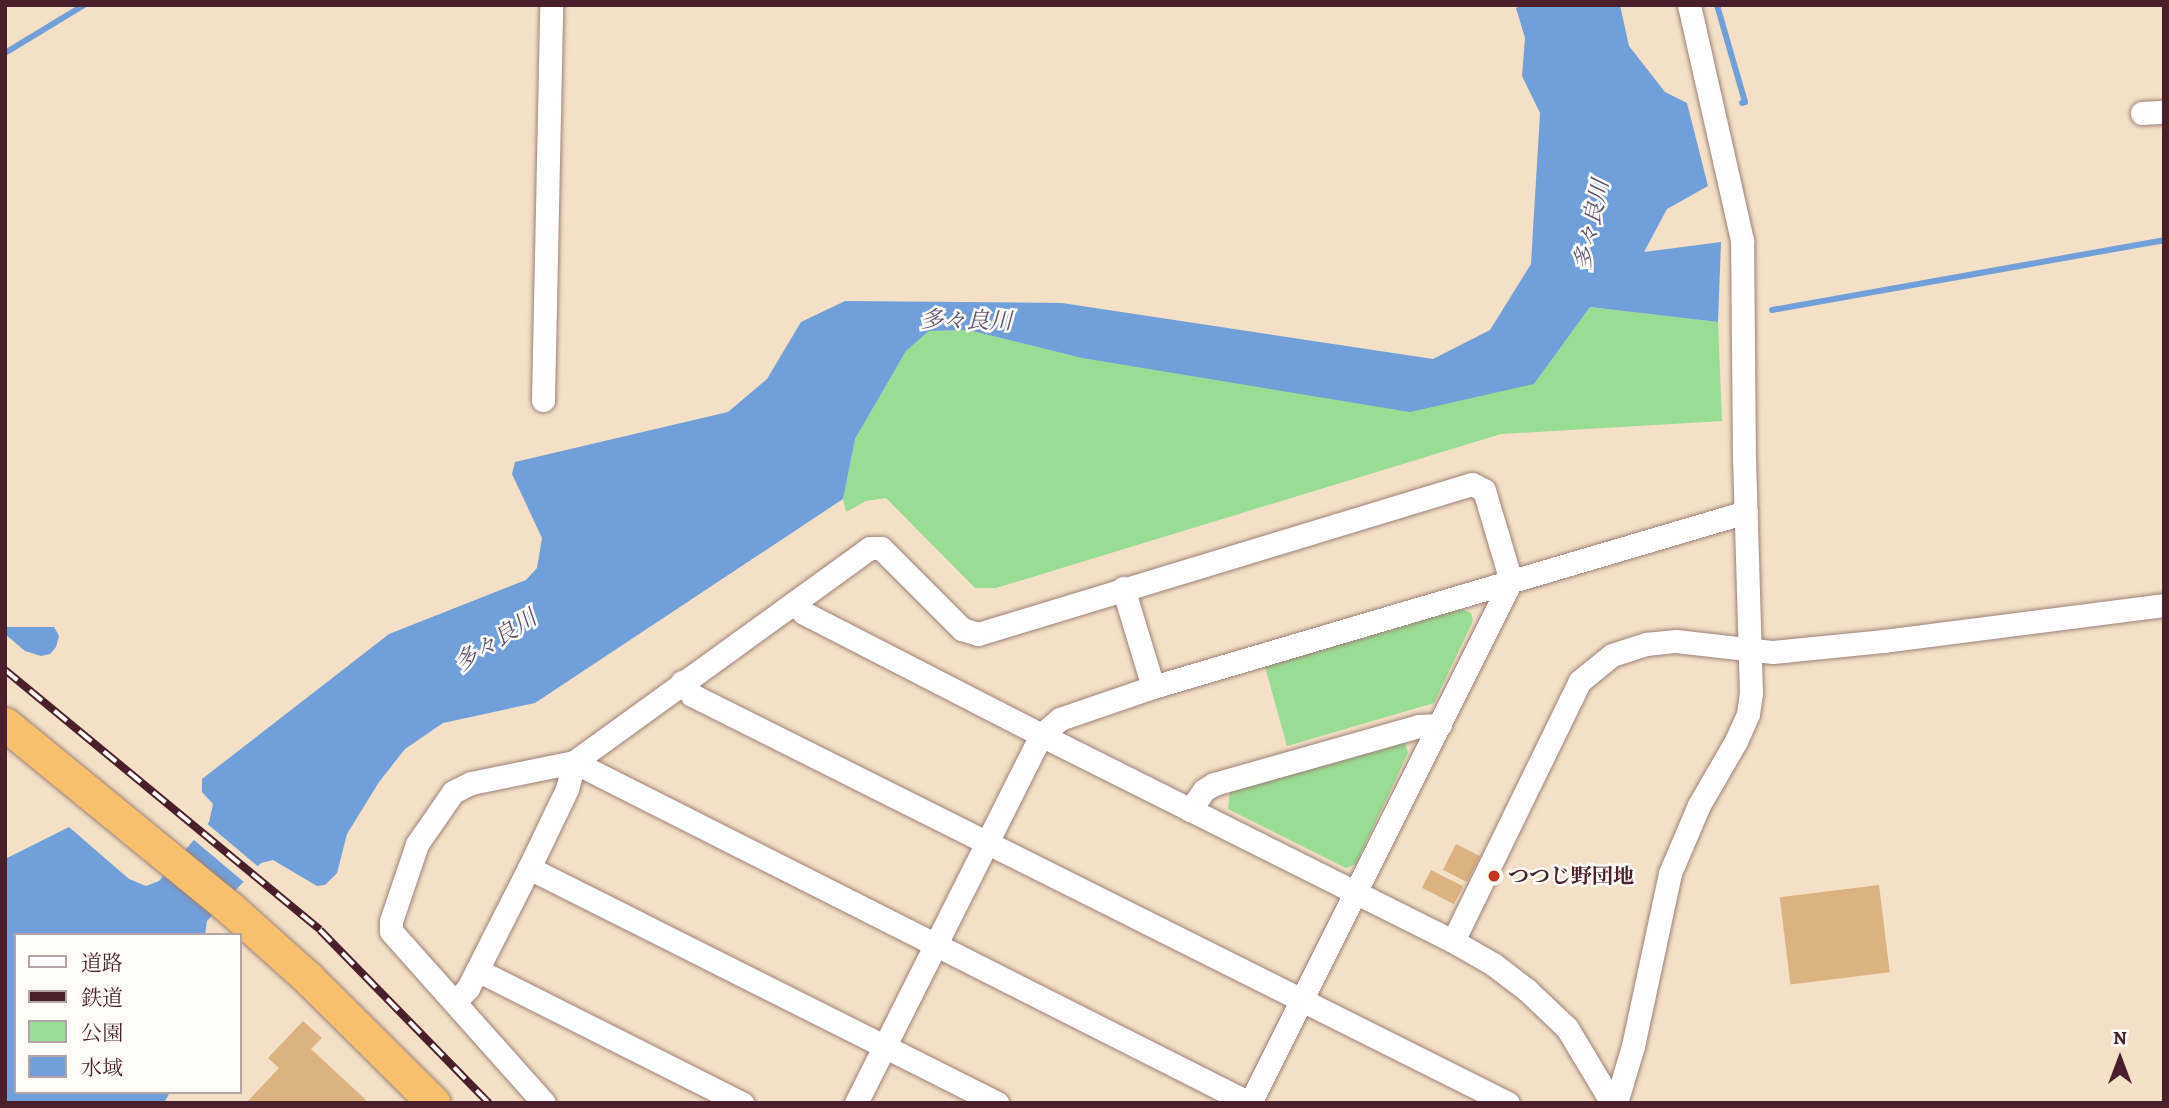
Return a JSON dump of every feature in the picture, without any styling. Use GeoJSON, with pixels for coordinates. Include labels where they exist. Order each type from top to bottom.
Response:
{"type":"FeatureCollection","features":[{"type":"Feature","properties":{"kind":"highway"},"geometry":{"type":"LineString","coordinates":[[5,724],[170,856],[230,908],[308,978],[434,1103]]}},
{"type":"Feature","properties":{"kind":"street"},"geometry":{"type":"LineString","coordinates":[[542,400],[551,5]]}},
{"type":"Feature","properties":{"kind":"street"},"geometry":{"type":"LineString","coordinates":[[1614,1103],[1633,1046],[1670,873],[1699,805],[1748,714],[1752,651],[1746,512],[1742,240],[1689,5]]}},
{"type":"Feature","properties":{"kind":"street"},"geometry":{"type":"LineString","coordinates":[[544,1103],[391,931],[391,921],[417,844],[446,798],[463,787],[574,762],[870,548],[881,548],[962,629],[978,634],[1472,484],[1484,490],[1511,580],[1304,1000],[1250,1103],[574,762]]}},
{"type":"Feature","properties":{"kind":"street"},"geometry":{"type":"LineString","coordinates":[[856,1103],[1041,736],[1060,719],[1153,687],[1746,512]]}},
{"type":"Feature","properties":{"kind":"street"},"geometry":{"type":"LineString","coordinates":[[1123,588],[1153,687]]}},
{"type":"Feature","properties":{"kind":"street"},"geometry":{"type":"LineString","coordinates":[[794,603],[816,619],[1041,736],[1453,941],[1493,964],[1550,1011],[1585,1052],[1614,1103]]}},
{"type":"Feature","properties":{"kind":"street"},"geometry":{"type":"LineString","coordinates":[[1453,941],[1580,681],[1612,655],[1646,644],[1676,641],[1773,652],[1884,641],[2164,605]]}},
{"type":"Feature","properties":{"kind":"street"},"geometry":{"type":"LineString","coordinates":[[682,682],[692,695],[1508,1103]]}},
{"type":"Feature","properties":{"kind":"street"},"geometry":{"type":"LineString","coordinates":[[1190,810],[1204,790],[1214,784],[1419,726],[1440,725]]}},
{"type":"Feature","properties":{"kind":"street"},"geometry":{"type":"LineString","coordinates":[[455,1002],[468,988],[530,868],[567,789],[574,762]]}},
{"type":"Feature","properties":{"kind":"street"},"geometry":{"type":"LineString","coordinates":[[530,868],[997,1103]]}},
{"type":"Feature","properties":{"kind":"street"},"geometry":{"type":"LineString","coordinates":[[477,970],[742,1103]]}},
{"type":"Feature","properties":{"kind":"green space"},"geometry":{"type":"Polygon","coordinates":[[[1590,307],[1718,322],[1722,421],[1501,434],[996,588],[975,588],[886,498],[866,501],[846,512],[843,499],[855,439],[906,351],[929,331],[968,330],[1082,358],[1534,384],[1590,307]]]}},
{"type":"Feature","properties":{"kind":"green space"},"geometry":{"type":"Polygon","coordinates":[[[1455,607],[1471,613],[1473,621],[1434,703],[1287,746],[1264,663],[1455,607]]]}},
{"type":"Feature","properties":{"kind":"green space"},"geometry":{"type":"Polygon","coordinates":[[[1401,740],[1408,753],[1356,864],[1346,868],[1228,809],[1230,791],[1401,740]]]}},
{"type":"Feature","properties":{"kind":"water","name":"多々良川"},"geometry":{"type":"Polygon","coordinates":[[[1522,5],[1620,5],[1629,46],[1665,92],[1687,103],[1708,186],[1667,209],[1644,252],[1721,242],[1718,322],[1590,307],[1534,384],[1410,412],[1082,358],[968,330],[929,331],[906,351],[855,439],[843,499],[535,703],[443,723],[405,749],[379,782],[347,834],[337,873],[325,885],[317,886],[273,860],[261,863],[207,921],[205,933],[14,933],[14,1094],[169,1094],[164,1103],[5,1103],[5,859],[69,827],[129,879],[146,886],[159,881],[209,822],[213,804],[202,792],[202,779],[389,634],[526,580],[537,568],[542,538],[512,474],[515,462],[728,412],[767,379],[801,322],[845,301],[1062,303],[1433,359],[1490,330],[1531,264],[1540,113],[1522,76],[1525,38],[1516,8],[1522,5]]]}},
{"type":"Feature","properties":{"kind":"water"},"geometry":{"type":"Polygon","coordinates":[[[5,627],[54,627],[59,636],[56,647],[50,654],[41,656],[25,651],[5,634],[5,627]]]}},
{"type":"Feature","properties":{"kind":"pier"},"geometry":{"type":"Polygon","coordinates":[[[205,822],[261,869],[247,885],[192,838],[205,822]]]}},
{"type":"Feature","properties":{"kind":"building"},"geometry":{"type":"Polygon","coordinates":[[[1456,844],[1480,856],[1467,882],[1443,870],[1456,844]]]}},
{"type":"Feature","properties":{"kind":"building"},"geometry":{"type":"Polygon","coordinates":[[[1431,870],[1463,886],[1454,904],[1422,888],[1431,870]]]}},
{"type":"Feature","properties":{"kind":"building"},"geometry":{"type":"Polygon","coordinates":[[[1879,885],[1890,972],[1790,985],[1780,897],[1879,885]]]}},
{"type":"Feature","properties":{"kind":"building"},"geometry":{"type":"Polygon","coordinates":[[[303,1021],[322,1038],[311,1049],[366,1100],[363,1103],[246,1103],[279,1068],[268,1058],[303,1021]]]}},
{"type":"Feature","properties":{"kind":"waterway"},"geometry":{"type":"LineString","coordinates":[[5,53],[84,5]]}},
{"type":"Feature","properties":{"kind":"waterway"},"geometry":{"type":"LineString","coordinates":[[1717,5],[1745,102],[1742,103]]}},
{"type":"Feature","properties":{"kind":"waterway"},"geometry":{"type":"LineString","coordinates":[[1772,310],[2164,240]]}},
{"type":"Feature","properties":{"kind":"railway"},"geometry":{"type":"LineString","coordinates":[[5,670],[320,930],[489,1103]]}},
{"type":"Feature","properties":{"kind":"place","name":"つつじ野団地"},"geometry":{"type":"Point","coordinates":[1494,876]}}]}
